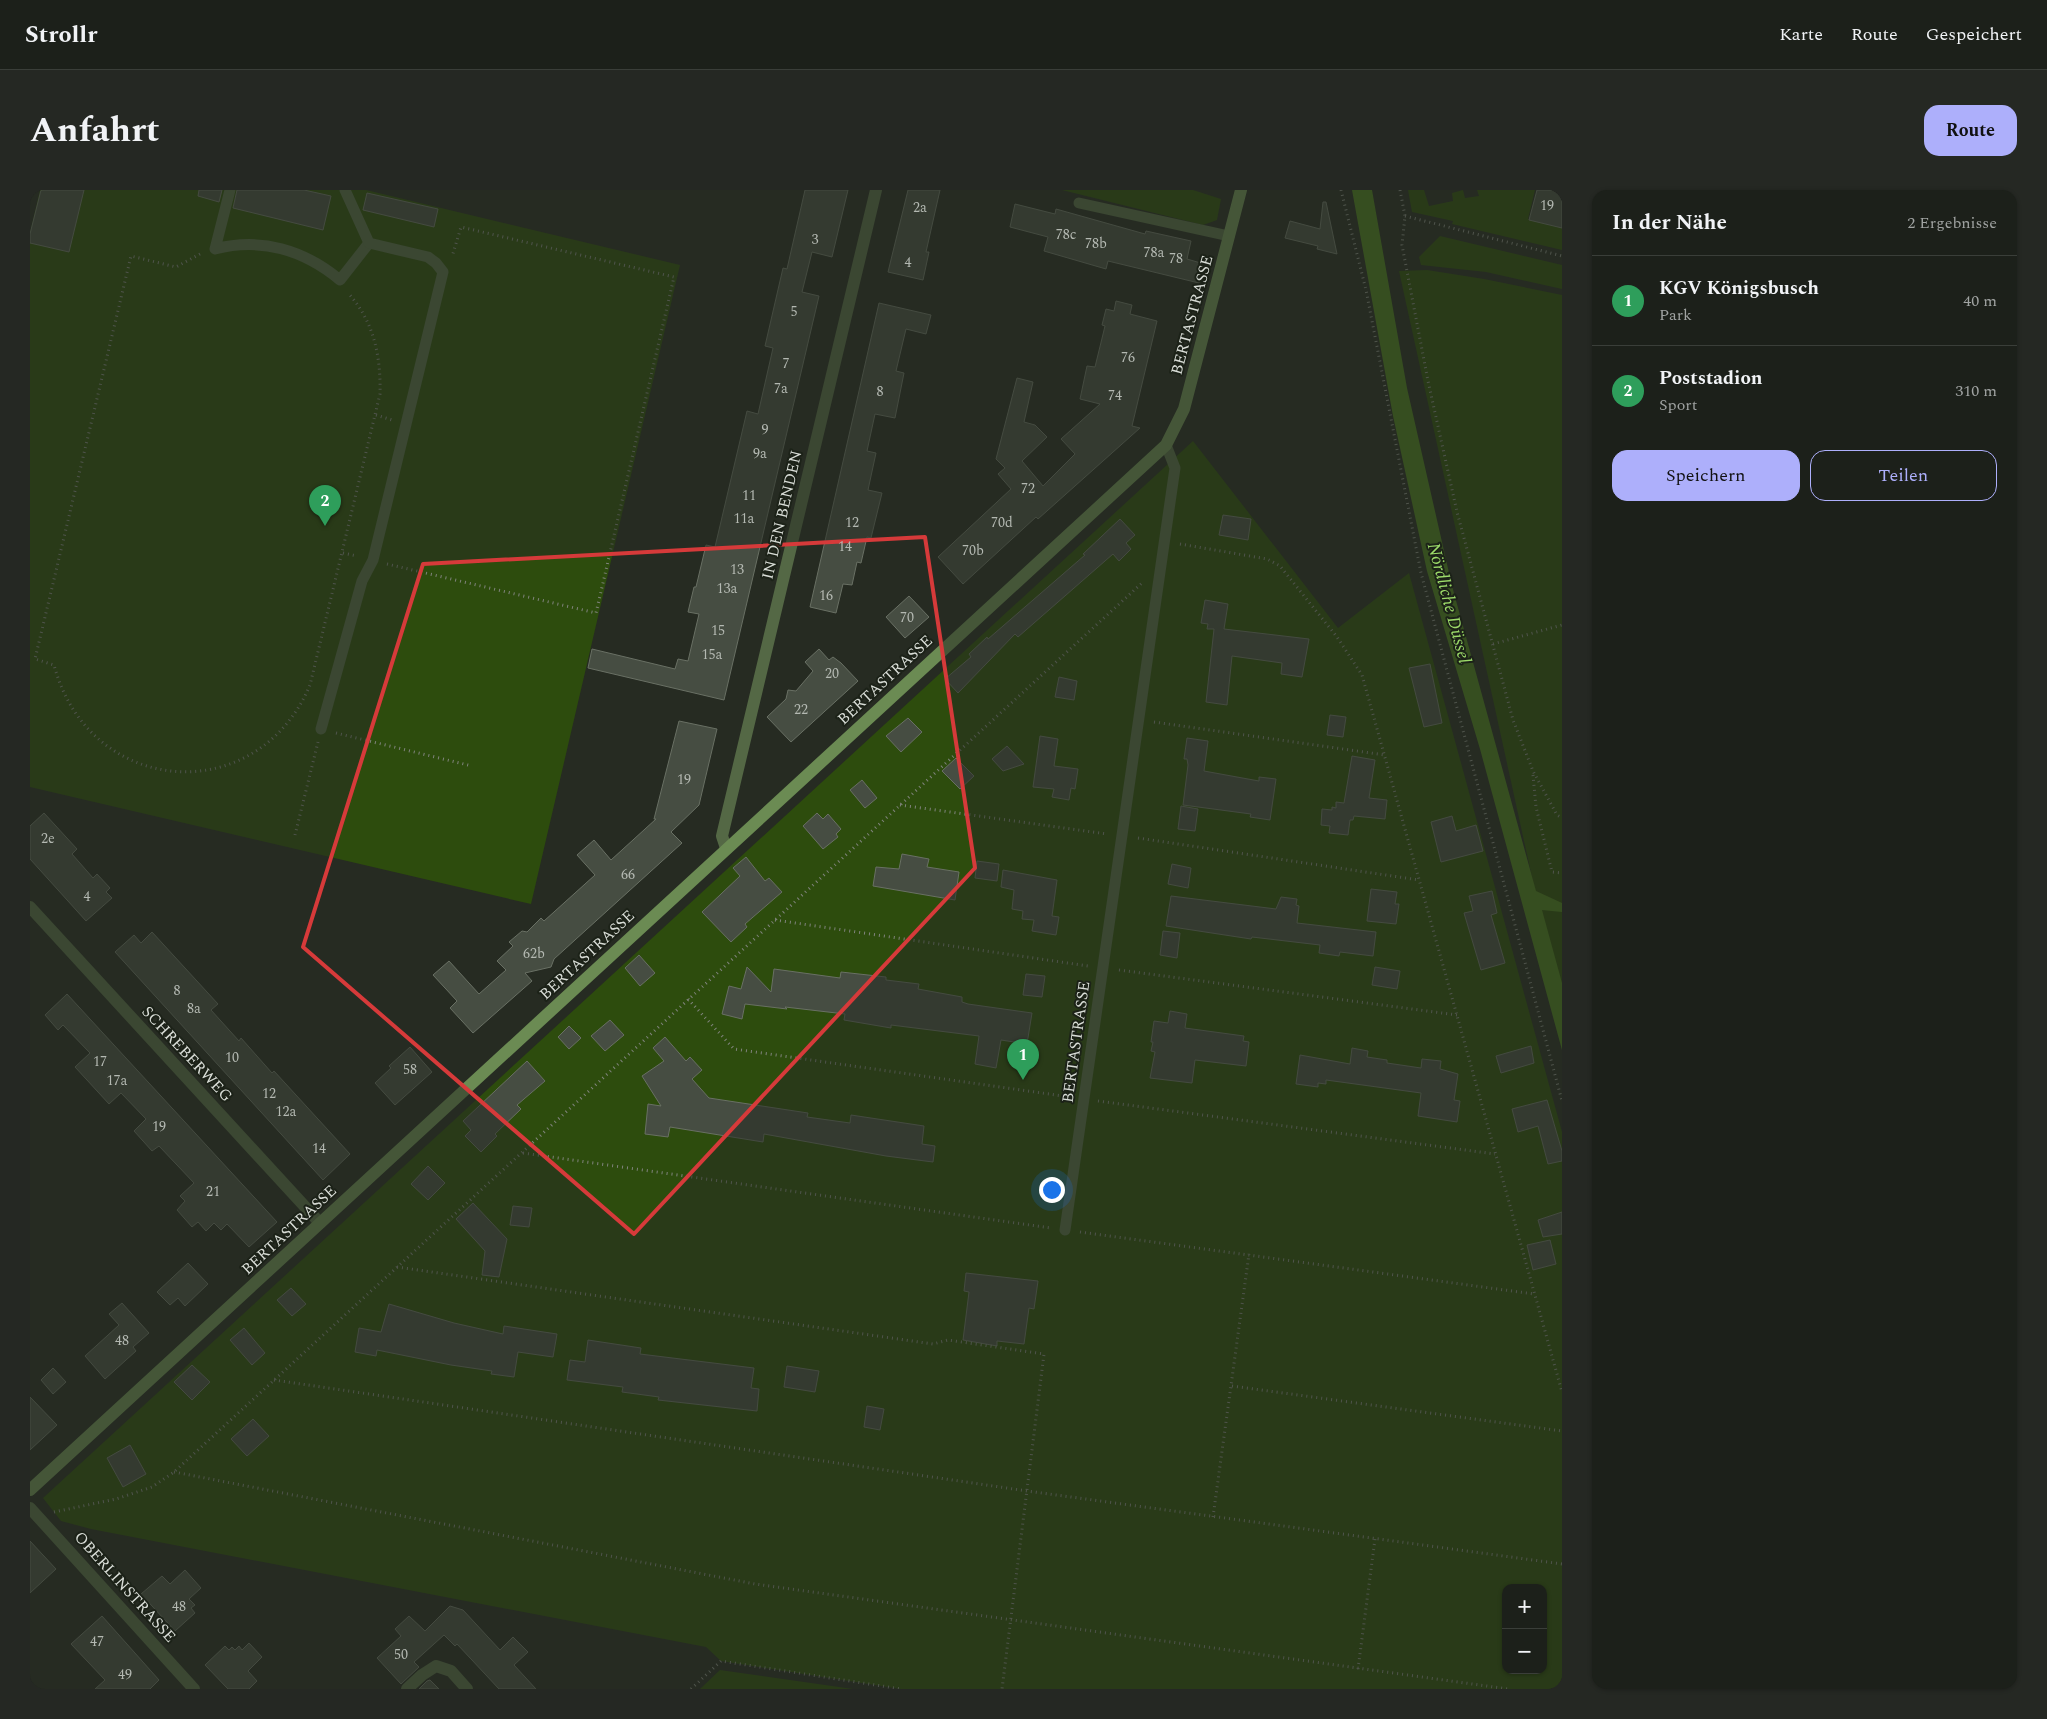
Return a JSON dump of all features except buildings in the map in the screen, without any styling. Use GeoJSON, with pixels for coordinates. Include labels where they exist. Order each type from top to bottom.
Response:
{"type":"FeatureCollection","features":[{"type":"Feature","properties":{"kind":"street","name":"IN DEN BENDEN"},"geometry":{"type":"LineString","coordinates":[[726,848],[722,836],[876,190]]}},
{"type":"Feature","properties":{"kind":"street","name":"BERTASTRASSE"},"geometry":{"type":"LineString","coordinates":[[30,1490],[1166,444],[1184,409],[1241,190]]}},
{"type":"Feature","properties":{"kind":"street","name":"SCHREBERWEG"},"geometry":{"type":"LineString","coordinates":[[30,907],[320,1223]]}},
{"type":"Feature","properties":{"kind":"street","name":"OBERLINSTRASSE"},"geometry":{"type":"LineString","coordinates":[[30,1508],[194,1689]]}},
{"type":"Feature","properties":{"kind":"street"},"geometry":{"type":"LineString","coordinates":[[407,1689],[422,1675],[436,1666],[450,1671],[467,1689]]}},
{"type":"Feature","properties":{"kind":"lane"},"geometry":{"type":"LineString","coordinates":[[230,190],[215,248],[228,245],[259,244],[288,249],[321,264],[340,280],[369,243]]}},
{"type":"Feature","properties":{"kind":"lane"},"geometry":{"type":"LineString","coordinates":[[345,190],[369,243]]}},
{"type":"Feature","properties":{"kind":"lane"},"geometry":{"type":"LineString","coordinates":[[1078,203],[1230,236]]}},
{"type":"Feature","properties":{"kind":"lane"},"geometry":{"type":"LineString","coordinates":[[321,730],[362,581],[373,560],[442,272],[428,257],[369,243]]}},
{"type":"Feature","properties":{"kind":"lane","name":"BERTASTRASSE"},"geometry":{"type":"LineString","coordinates":[[1065,1230],[1175,468],[1166,444]]}},
{"type":"Feature","properties":{"kind":"path"},"geometry":{"type":"LineString","coordinates":[[1341,190],[1366,290],[1421,573],[1562,1101]]}},
{"type":"Feature","properties":{"kind":"path"},"geometry":{"type":"LineString","coordinates":[[1400,190],[1405,216],[1402,245],[1428,380],[1457,512],[1513,720],[1533,771],[1553,809],[1562,818]]}},
{"type":"Feature","properties":{"kind":"path"},"geometry":{"type":"LineString","coordinates":[[1405,216],[1562,256]]}},
{"type":"Feature","properties":{"kind":"path"},"geometry":{"type":"LineString","coordinates":[[343,553],[596,613],[674,277],[461,227],[452,258],[440,268]]}},
{"type":"Feature","properties":{"kind":"path"},"geometry":{"type":"LineString","coordinates":[[215,248],[182,262],[176,268],[131,256],[35,659],[54,665],[64,694],[78,718],[97,738],[116,753],[140,764],[175,771],[207,770],[238,761],[267,744],[281,732],[300,708],[314,673],[376,415],[381,378],[378,352],[368,322],[351,295],[340,284],[340,280]]}},
{"type":"Feature","properties":{"kind":"path"},"geometry":{"type":"LineString","coordinates":[[1164,541],[1267,559],[1280,566],[1337,637],[1362,675],[1562,1392]]}},
{"type":"Feature","properties":{"kind":"path"},"geometry":{"type":"LineString","coordinates":[[54,1512],[116,1499],[152,1487],[174,1472],[1160,566]]}},
{"type":"Feature","properties":{"kind":"path"},"geometry":{"type":"LineString","coordinates":[[1492,644],[1562,625]]}},
{"type":"Feature","properties":{"kind":"path"},"geometry":{"type":"LineString","coordinates":[[1138,719],[1385,756]]}},
{"type":"Feature","properties":{"kind":"path"},"geometry":{"type":"LineString","coordinates":[[295,834],[321,730],[472,766]]}},
{"type":"Feature","properties":{"kind":"path"},"geometry":{"type":"LineString","coordinates":[[1533,771],[1536,807],[1552,872],[1562,873]]}},
{"type":"Feature","properties":{"kind":"path"},"geometry":{"type":"LineString","coordinates":[[900,805],[1419,880]]}},
{"type":"Feature","properties":{"kind":"path"},"geometry":{"type":"LineString","coordinates":[[522,1152],[1065,1230],[1534,1294]]}},
{"type":"Feature","properties":{"kind":"path"},"geometry":{"type":"LineString","coordinates":[[1213,1517],[1250,1254]]}},
{"type":"Feature","properties":{"kind":"path"},"geometry":{"type":"LineString","coordinates":[[396,1267],[932,1344],[948,1340],[1044,1354],[1002,1689]]}},
{"type":"Feature","properties":{"kind":"path"},"geometry":{"type":"LineString","coordinates":[[274,1380],[1027,1491],[1562,1564]]}},
{"type":"Feature","properties":{"kind":"path"},"geometry":{"type":"LineString","coordinates":[[1232,1386],[1562,1432]]}},
{"type":"Feature","properties":{"kind":"path"},"geometry":{"type":"LineString","coordinates":[[174,1472],[755,1584],[1508,1689]]}},
{"type":"Feature","properties":{"kind":"path"},"geometry":{"type":"LineString","coordinates":[[1358,1669],[1375,1539]]}},
{"type":"Feature","properties":{"kind":"path"},"geometry":{"type":"LineString","coordinates":[[690,1689],[721,1661],[901,1689]]}},
{"type":"Feature","properties":{"kind":"highlighted area"},"geometry":{"type":"Polygon","coordinates":[[[925,537],[975,868],[634,1234],[303,947],[423,564],[925,537]]]}},
{"type":"Feature","properties":{"kind":"shaded area"},"geometry":{"type":"Polygon","coordinates":[[[40,190],[366,190],[680,265],[531,904],[30,787],[30,233],[40,190]]]}},
{"type":"Feature","properties":{"kind":"shaded area"},"geometry":{"type":"Polygon","coordinates":[[[1062,190],[1193,190],[1221,199],[1217,220],[1203,225],[1062,190]]]}},
{"type":"Feature","properties":{"kind":"shaded area"},"geometry":{"type":"Polygon","coordinates":[[[1408,190],[1424,190],[1429,206],[1453,201],[1452,193],[1463,190],[1465,198],[1479,196],[1477,190],[1535,190],[1528,219],[1562,228],[1562,250],[1452,224],[1453,221],[1412,212],[1408,190]]]}},
{"type":"Feature","properties":{"kind":"shaded area"},"geometry":{"type":"Polygon","coordinates":[[[1440,236],[1562,265],[1562,289],[1486,272],[1421,265],[1419,257],[1440,236]]]}},
{"type":"Feature","properties":{"kind":"shaded area"},"geometry":{"type":"Polygon","coordinates":[[[1427,270],[1484,279],[1562,295],[1562,1014],[1399,271],[1427,270]]]}},
{"type":"Feature","properties":{"kind":"shaded area"},"geometry":{"type":"Polygon","coordinates":[[[1193,441],[1338,628],[1409,573],[1562,1132],[1562,1689],[901,1689],[721,1661],[706,1647],[91,1529],[61,1521],[43,1498],[1193,441]]]}},
{"type":"Feature","properties":{"kind":"shaded area"},"geometry":{"type":"Polygon","coordinates":[[[720,1670],[853,1689],[700,1689],[720,1670]]]}},
{"type":"Feature","properties":{"kind":"water","name":"Nördliche Düssel"},"geometry":{"type":"Polygon","coordinates":[[[1352,190],[1372,190],[1407,388],[1452,586],[1536,891],[1562,903],[1562,912],[1542,910],[1562,983],[1562,1050],[1480,749],[1427,571],[1393,416],[1352,190]]]}},
{"type":"Feature","properties":{"kind":"place","name":"Poststadion"},"geometry":{"type":"Point","coordinates":[325,526]}},
{"type":"Feature","properties":{"kind":"place","name":"KGV Königsbusch"},"geometry":{"type":"Point","coordinates":[1023,1080]}}]}
